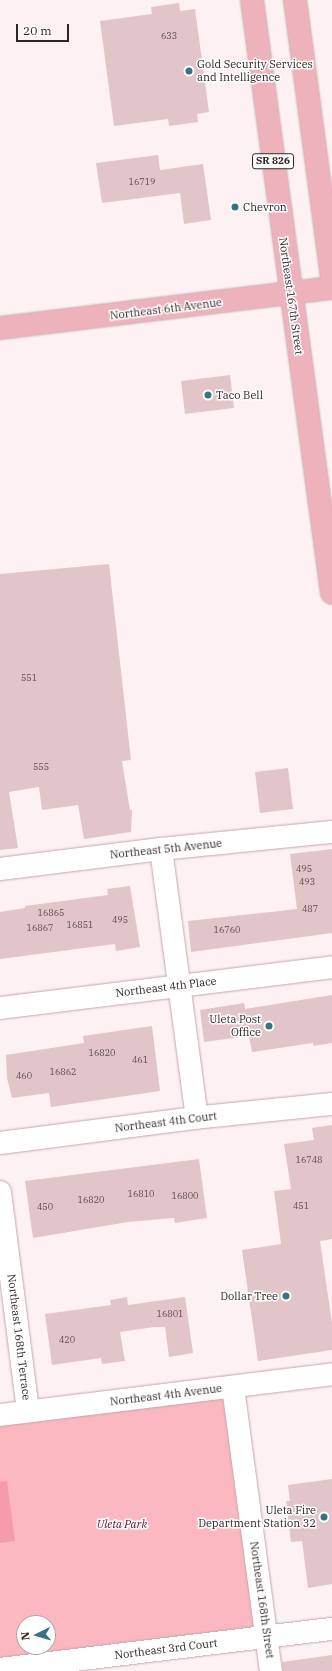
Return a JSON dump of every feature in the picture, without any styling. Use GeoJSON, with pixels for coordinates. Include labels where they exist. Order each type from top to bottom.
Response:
{"type":"FeatureCollection","features":[{"type":"Feature","properties":{"kind":"main road","name":"Northeast 167th Street"},"geometry":{"type":"LineString","coordinates":[[252,0],[290,294],[332,593]]}},
{"type":"Feature","properties":{"kind":"main road"},"geometry":{"type":"LineString","coordinates":[[295,0],[332,279]]}},
{"type":"Feature","properties":{"kind":"main road","name":"Northeast 6th Avenue"},"geometry":{"type":"LineString","coordinates":[[0,328],[332,288]]}},
{"type":"Feature","properties":{"kind":"street","name":"Northeast 5th Avenue"},"geometry":{"type":"LineString","coordinates":[[0,869],[161,849],[332,832]]}},
{"type":"Feature","properties":{"kind":"street"},"geometry":{"type":"LineString","coordinates":[[161,849],[197,1118]]}},
{"type":"Feature","properties":{"kind":"street","name":"Northeast 4th Place"},"geometry":{"type":"LineString","coordinates":[[0,1008],[332,967]]}},
{"type":"Feature","properties":{"kind":"street","name":"Northeast 4th Court"},"geometry":{"type":"LineString","coordinates":[[0,1143],[197,1118],[332,1104]]}},
{"type":"Feature","properties":{"kind":"street","name":"Northeast 168th Terrace"},"geometry":{"type":"LineString","coordinates":[[0,1192],[28,1411]]}},
{"type":"Feature","properties":{"kind":"street","name":"Northeast 4th Avenue"},"geometry":{"type":"LineString","coordinates":[[0,1415],[332,1374]]}},
{"type":"Feature","properties":{"kind":"street","name":"Northeast 168th Street"},"geometry":{"type":"LineString","coordinates":[[233,1386],[271,1671]]}},
{"type":"Feature","properties":{"kind":"street","name":"Northeast 3rd Court"},"geometry":{"type":"LineString","coordinates":[[0,1669],[55,1666],[332,1629]]}},
{"type":"Feature","properties":{"kind":"green space","name":"Uleta Park"},"geometry":{"type":"Polygon","coordinates":[[[224,1392],[265,1628],[56,1653],[56,1615],[16,1615],[16,1655],[41,1655],[0,1660],[0,1417],[224,1392]]]}},
{"type":"Feature","properties":{"kind":"shaded area"},"geometry":{"type":"Polygon","coordinates":[[[7,1481],[15,1541],[0,1543],[0,1482],[7,1481]]]}},
{"type":"Feature","properties":{"kind":"building"},"geometry":{"type":"Polygon","coordinates":[[[179,3],[180,11],[195,9],[209,112],[197,114],[198,122],[169,126],[168,119],[114,126],[100,21],[152,14],[151,7],[179,3]]]}},
{"type":"Feature","properties":{"kind":"building"},"geometry":{"type":"Polygon","coordinates":[[[158,155],[160,170],[203,164],[211,220],[184,224],[180,193],[102,203],[96,163],[158,155]]]}},
{"type":"Feature","properties":{"kind":"building","name":"Taco Bell"},"geometry":{"type":"Polygon","coordinates":[[[230,375],[234,408],[185,414],[181,381],[230,375]]]}},
{"type":"Feature","properties":{"kind":"building"},"geometry":{"type":"Polygon","coordinates":[[[109,564],[131,760],[122,761],[130,810],[132,810],[131,832],[84,839],[78,805],[42,810],[39,787],[9,792],[18,848],[0,850],[0,574],[109,564]]]}},
{"type":"Feature","properties":{"kind":"building"},"geometry":{"type":"Polygon","coordinates":[[[288,768],[293,809],[260,813],[255,772],[288,768]]]}},
{"type":"Feature","properties":{"kind":"building"},"geometry":{"type":"Polygon","coordinates":[[[332,849],[332,933],[191,952],[188,921],[297,909],[290,854],[332,849]]]}},
{"type":"Feature","properties":{"kind":"building"},"geometry":{"type":"Polygon","coordinates":[[[130,886],[140,947],[116,951],[115,944],[0,959],[0,912],[25,908],[25,906],[108,895],[107,889],[130,886]]]}},
{"type":"Feature","properties":{"kind":"building"},"geometry":{"type":"Polygon","coordinates":[[[332,995],[332,1043],[313,1046],[313,1043],[252,1052],[249,1036],[204,1042],[200,1010],[244,1003],[245,1009],[332,995]]]}},
{"type":"Feature","properties":{"kind":"building"},"geometry":{"type":"Polygon","coordinates":[[[152,1026],[160,1091],[51,1107],[49,1093],[12,1098],[7,1078],[6,1055],[84,1043],[83,1036],[152,1026]]]}},
{"type":"Feature","properties":{"kind":"building"},"geometry":{"type":"Polygon","coordinates":[[[332,1125],[332,1239],[320,1241],[332,1323],[332,1350],[258,1361],[242,1250],[281,1244],[274,1191],[291,1189],[284,1144],[314,1140],[312,1128],[332,1125]]]}},
{"type":"Feature","properties":{"kind":"building"},"geometry":{"type":"Polygon","coordinates":[[[199,1159],[207,1218],[175,1223],[174,1218],[128,1222],[33,1238],[25,1181],[199,1159]]]}},
{"type":"Feature","properties":{"kind":"building"},"geometry":{"type":"Polygon","coordinates":[[[127,1297],[128,1305],[185,1297],[193,1353],[169,1357],[165,1327],[154,1327],[120,1332],[125,1361],[102,1364],[101,1358],[52,1365],[45,1314],[111,1305],[110,1300],[127,1297]]]}},
{"type":"Feature","properties":{"kind":"building"},"geometry":{"type":"Polygon","coordinates":[[[332,1479],[332,1584],[308,1588],[302,1541],[291,1542],[286,1501],[290,1501],[288,1485],[332,1479]]]}},
{"type":"Feature","properties":{"kind":"building"},"geometry":{"type":"Polygon","coordinates":[[[332,1655],[332,1671],[283,1671],[282,1662],[332,1655]]]}},
{"type":"Feature","properties":{"kind":"place","name":"Gold Security Services and Intelligence"},"geometry":{"type":"Point","coordinates":[189,71]}},
{"type":"Feature","properties":{"kind":"place","name":"Chevron"},"geometry":{"type":"Point","coordinates":[235,207]}},
{"type":"Feature","properties":{"kind":"place","name":"Taco Bell"},"geometry":{"type":"Point","coordinates":[208,395]}},
{"type":"Feature","properties":{"kind":"place","name":"Uleta Post Office"},"geometry":{"type":"Point","coordinates":[269,1026]}},
{"type":"Feature","properties":{"kind":"place","name":"Dollar Tree"},"geometry":{"type":"Point","coordinates":[286,1296]}},
{"type":"Feature","properties":{"kind":"place","name":"Uleta Fire Department Station 32"},"geometry":{"type":"Point","coordinates":[324,1517]}}]}
